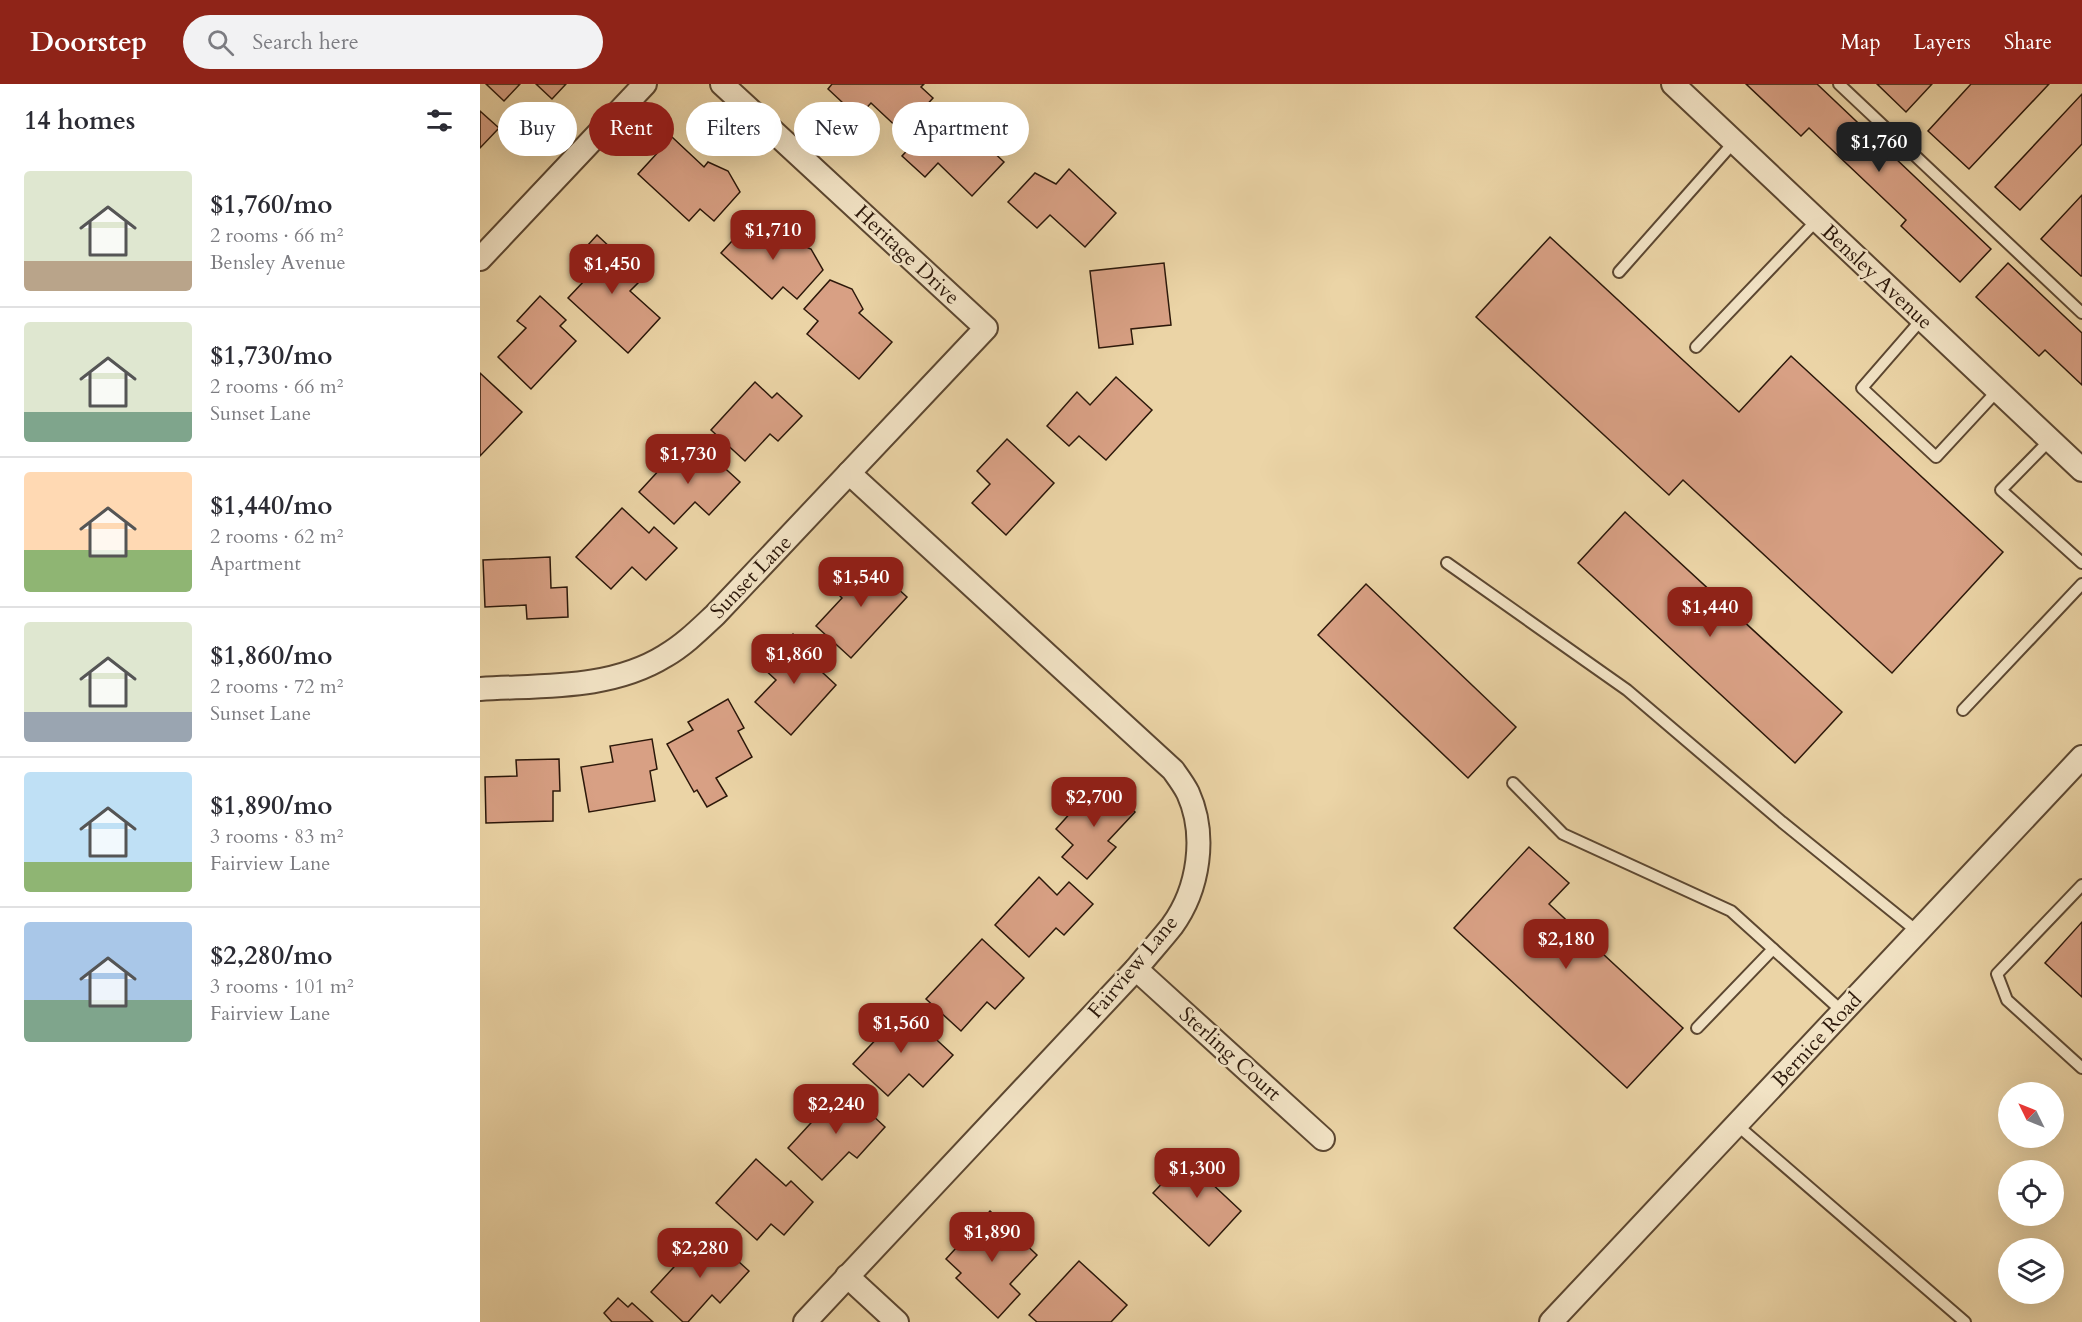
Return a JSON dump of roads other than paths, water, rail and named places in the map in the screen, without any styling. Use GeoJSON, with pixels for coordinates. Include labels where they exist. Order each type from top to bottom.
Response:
{"type":"FeatureCollection","features":[{"type":"Feature","properties":{"kind":"street"},"geometry":{"type":"LineString","coordinates":[[480,259],[645,84]]}},
{"type":"Feature","properties":{"kind":"street","name":"Heritage Drive"},"geometry":{"type":"LineString","coordinates":[[722,84],[986,328]]}},
{"type":"Feature","properties":{"kind":"street","name":"Bensley Avenue"},"geometry":{"type":"LineString","coordinates":[[1673,84],[2082,470]]}},
{"type":"Feature","properties":{"kind":"street","name":"Sunset Lane"},"geometry":{"type":"LineString","coordinates":[[480,689],[593,682],[634,671],[664,657],[692,637],[715,615],[986,328]]}},
{"type":"Feature","properties":{"kind":"street","name":"Fairview Lane"},"geometry":{"type":"LineString","coordinates":[[805,1322],[1136,969],[1173,924],[1189,895],[1198,861],[1198,829],[1188,794],[1173,770],[849,473]]}},
{"type":"Feature","properties":{"kind":"street","name":"Bernice Road"},"geometry":{"type":"LineString","coordinates":[[1551,1322],[2082,757]]}},
{"type":"Feature","properties":{"kind":"street","name":"Sterling Court"},"geometry":{"type":"LineString","coordinates":[[1136,969],[1323,1139]]}},
{"type":"Feature","properties":{"kind":"street"},"geometry":{"type":"LineString","coordinates":[[847,1276],[897,1322]]}},
{"type":"Feature","properties":{"kind":"lane"},"geometry":{"type":"LineString","coordinates":[[1839,84],[2082,313]]}},
{"type":"Feature","properties":{"kind":"lane"},"geometry":{"type":"LineString","coordinates":[[1619,272],[1734,142]]}},
{"type":"Feature","properties":{"kind":"lane"},"geometry":{"type":"LineString","coordinates":[[1696,347],[1817,220]]}},
{"type":"Feature","properties":{"kind":"lane"},"geometry":{"type":"LineString","coordinates":[[1922,319],[1862,388],[1870,396],[1936,457],[1998,390]]}},
{"type":"Feature","properties":{"kind":"lane"},"geometry":{"type":"LineString","coordinates":[[2050,440],[2001,490],[2082,563]]}},
{"type":"Feature","properties":{"kind":"lane"},"geometry":{"type":"LineString","coordinates":[[1447,563],[1626,690],[1782,822],[1918,932]]}},
{"type":"Feature","properties":{"kind":"lane"},"geometry":{"type":"LineString","coordinates":[[1963,710],[2082,584]]}},
{"type":"Feature","properties":{"kind":"lane"},"geometry":{"type":"LineString","coordinates":[[1514,783],[1563,834],[1731,911],[1843,1012]]}},
{"type":"Feature","properties":{"kind":"lane"},"geometry":{"type":"LineString","coordinates":[[2082,885],[1997,974],[2007,1000],[2082,1068]]}},
{"type":"Feature","properties":{"kind":"lane"},"geometry":{"type":"LineString","coordinates":[[1697,1028],[1773,949]]}},
{"type":"Feature","properties":{"kind":"lane"},"geometry":{"type":"LineString","coordinates":[[1737,1125],[1965,1322]]}}]}
